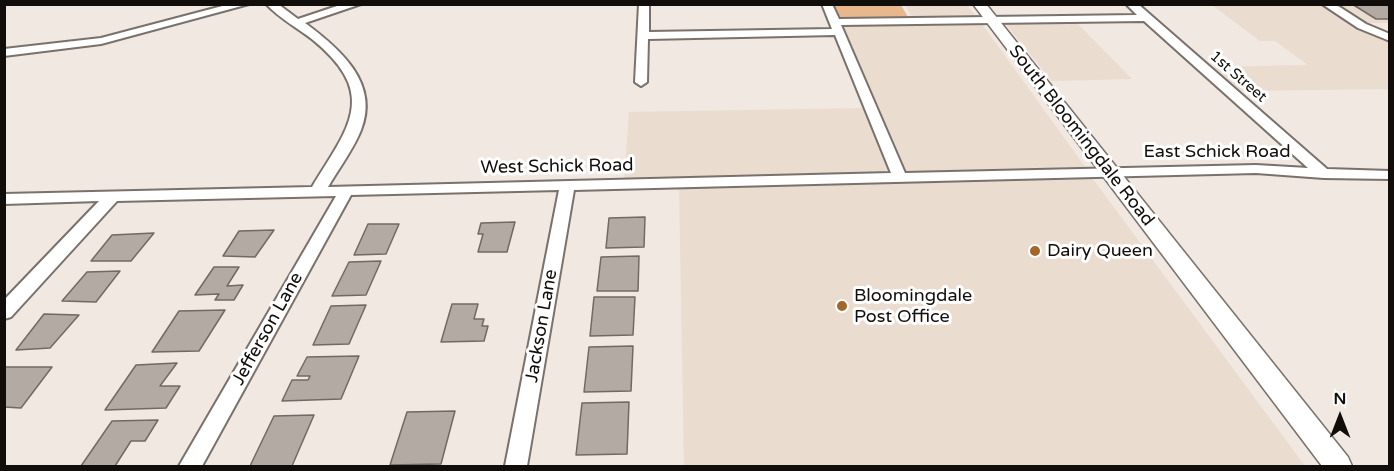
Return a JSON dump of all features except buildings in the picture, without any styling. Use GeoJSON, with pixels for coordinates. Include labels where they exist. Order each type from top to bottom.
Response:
{"type":"FeatureCollection","features":[{"type":"Feature","properties":{"kind":"main road","name":"South Bloomingdale Road"},"geometry":{"type":"LineString","coordinates":[[979,4],[1338,466]]}},
{"type":"Feature","properties":{"kind":"street"},"geometry":{"type":"LineString","coordinates":[[4,53],[101,40],[244,4]]}},
{"type":"Feature","properties":{"kind":"street"},"geometry":{"type":"LineString","coordinates":[[271,4],[339,57],[350,69],[358,84],[360,100],[352,133],[316,192]]}},
{"type":"Feature","properties":{"kind":"street"},"geometry":{"type":"LineString","coordinates":[[295,23],[356,4]]}},
{"type":"Feature","properties":{"kind":"street"},"geometry":{"type":"LineString","coordinates":[[641,82],[644,4]]}},
{"type":"Feature","properties":{"kind":"street"},"geometry":{"type":"LineString","coordinates":[[827,4],[900,178]]}},
{"type":"Feature","properties":{"kind":"street","name":"1st Street"},"geometry":{"type":"LineString","coordinates":[[1131,4],[1324,174]]}},
{"type":"Feature","properties":{"kind":"street"},"geometry":{"type":"LineString","coordinates":[[1327,4],[1362,26],[1389,38]]}},
{"type":"Feature","properties":{"kind":"street"},"geometry":{"type":"LineString","coordinates":[[642,36],[990,20],[1146,18]]}},
{"type":"Feature","properties":{"kind":"street","name":"East Schick Road"},"geometry":{"type":"LineString","coordinates":[[1110,173],[1256,169],[1324,174],[1389,175]]}},
{"type":"Feature","properties":{"kind":"street","name":"West Schick Road"},"geometry":{"type":"LineString","coordinates":[[4,199],[1110,173]]}},
{"type":"Feature","properties":{"kind":"street","name":"Jackson Lane"},"geometry":{"type":"LineString","coordinates":[[516,466],[567,186]]}},
{"type":"Feature","properties":{"kind":"street","name":"Jefferson Lane"},"geometry":{"type":"LineString","coordinates":[[190,466],[346,191]]}},
{"type":"Feature","properties":{"kind":"street"},"geometry":{"type":"LineString","coordinates":[[4,312],[113,196]]}},
{"type":"Feature","properties":{"kind":"shaded area"},"geometry":{"type":"Polygon","coordinates":[[[830,5],[901,5],[909,19],[836,20],[830,5]]]}},
{"type":"Feature","properties":{"kind":"shaded area"},"geometry":{"type":"Polygon","coordinates":[[[905,5],[967,5],[978,19],[914,20],[905,5]]]}},
{"type":"Feature","properties":{"kind":"shaded area"},"geometry":{"type":"Polygon","coordinates":[[[1212,5],[1324,5],[1389,38],[1389,89],[1234,91],[1208,67],[1308,65],[1275,41],[1260,41],[1212,5]]]}},
{"type":"Feature","properties":{"kind":"shaded area"},"geometry":{"type":"Polygon","coordinates":[[[1330,5],[1389,5],[1389,23],[1361,23],[1330,5]]]}},
{"type":"Feature","properties":{"kind":"shaded area"},"geometry":{"type":"Polygon","coordinates":[[[979,20],[1086,168],[624,182],[629,112],[866,108],[836,22],[979,20]]]}},
{"type":"Feature","properties":{"kind":"shaded area"},"geometry":{"type":"Polygon","coordinates":[[[1074,20],[1132,79],[1052,81],[1004,22],[1074,20]]]}},
{"type":"Feature","properties":{"kind":"shaded area"},"geometry":{"type":"Polygon","coordinates":[[[1090,175],[1305,466],[684,466],[679,185],[1090,175]]]}},
{"type":"Feature","properties":{"kind":"place","name":"Dairy Queen"},"geometry":{"type":"Point","coordinates":[1035,251]}},
{"type":"Feature","properties":{"kind":"place","name":"Bloomingdale Post Office"},"geometry":{"type":"Point","coordinates":[842,306]}}]}
